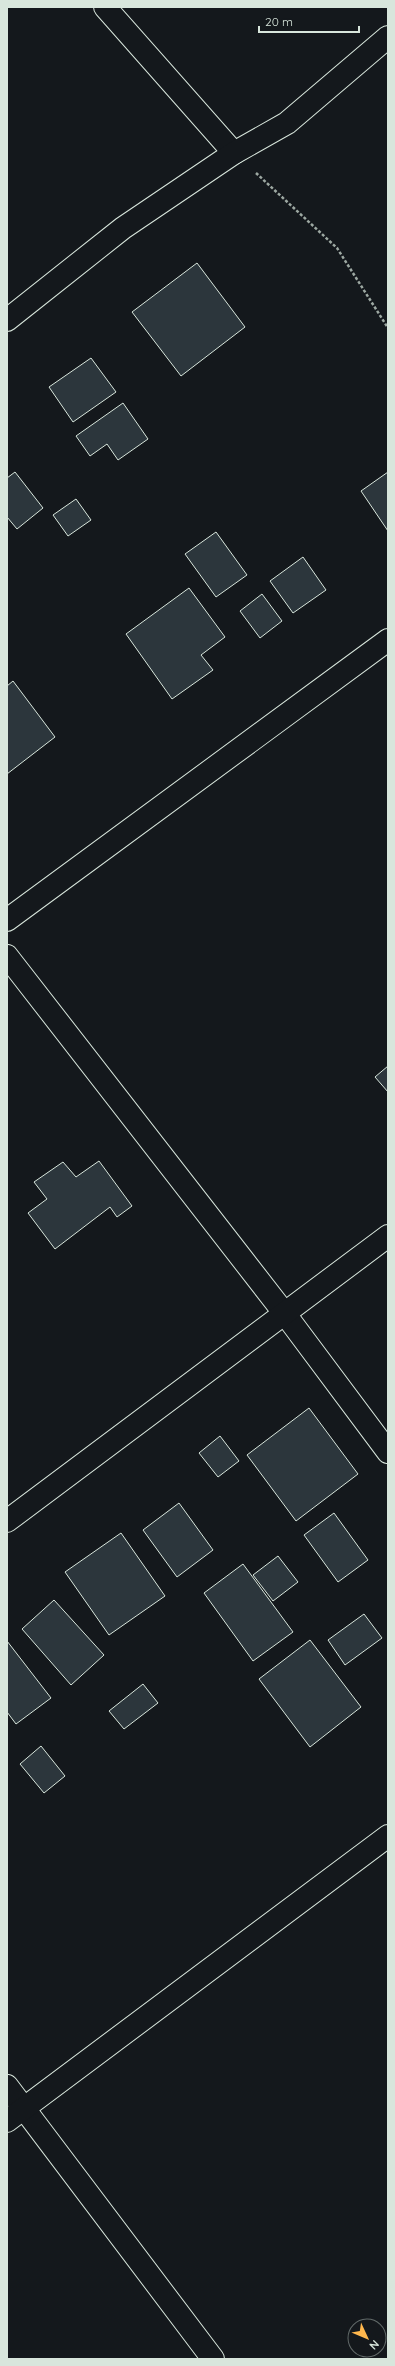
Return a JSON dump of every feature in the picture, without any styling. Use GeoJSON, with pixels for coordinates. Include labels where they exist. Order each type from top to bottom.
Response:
{"type":"FeatureCollection","features":[{"type":"Feature","properties":{"kind":"street"},"geometry":{"type":"LineString","coordinates":[[105,7],[234,153]]}},
{"type":"Feature","properties":{"kind":"street"},"geometry":{"type":"LineString","coordinates":[[7,320],[123,228],[234,153],[287,123],[388,37]]}},
{"type":"Feature","properties":{"kind":"street"},"geometry":{"type":"LineString","coordinates":[[7,920],[388,640]]}},
{"type":"Feature","properties":{"kind":"street"},"geometry":{"type":"LineString","coordinates":[[7,956],[285,1314],[388,1452]]}},
{"type":"Feature","properties":{"kind":"street"},"geometry":{"type":"LineString","coordinates":[[7,1521],[388,1236]]}},
{"type":"Feature","properties":{"kind":"street"},"geometry":{"type":"LineString","coordinates":[[7,2121],[388,1836]]}},
{"type":"Feature","properties":{"kind":"street"},"geometry":{"type":"LineString","coordinates":[[7,2086],[213,2359]]}},
{"type":"Feature","properties":{"kind":"path"},"geometry":{"type":"LineString","coordinates":[[234,153],[337,248],[388,328]]}},
{"type":"Feature","properties":{"kind":"building"},"geometry":{"type":"Polygon","coordinates":[[[197,263],[245,327],[181,376],[132,312],[197,263]]]}},
{"type":"Feature","properties":{"kind":"building"},"geometry":{"type":"Polygon","coordinates":[[[91,358],[116,392],[73,422],[49,387],[91,358]]]}},
{"type":"Feature","properties":{"kind":"building"},"geometry":{"type":"Polygon","coordinates":[[[123,403],[148,439],[118,460],[107,444],[90,456],[76,436],[123,403]]]}},
{"type":"Feature","properties":{"kind":"building"},"geometry":{"type":"Polygon","coordinates":[[[15,472],[43,508],[17,529],[7,517],[7,478],[15,472]]]}},
{"type":"Feature","properties":{"kind":"building"},"geometry":{"type":"Polygon","coordinates":[[[388,472],[388,531],[361,491],[388,472]]]}},
{"type":"Feature","properties":{"kind":"building"},"geometry":{"type":"Polygon","coordinates":[[[76,499],[91,520],[68,536],[53,515],[76,499]]]}},
{"type":"Feature","properties":{"kind":"building"},"geometry":{"type":"Polygon","coordinates":[[[216,532],[247,575],[216,597],[185,554],[216,532]]]}},
{"type":"Feature","properties":{"kind":"building"},"geometry":{"type":"Polygon","coordinates":[[[303,557],[326,590],[293,613],[270,581],[303,557]]]}},
{"type":"Feature","properties":{"kind":"building"},"geometry":{"type":"Polygon","coordinates":[[[189,588],[225,637],[201,655],[213,670],[172,699],[126,634],[189,588]]]}},
{"type":"Feature","properties":{"kind":"building"},"geometry":{"type":"Polygon","coordinates":[[[262,594],[282,621],[260,638],[240,611],[262,594]]]}},
{"type":"Feature","properties":{"kind":"building"},"geometry":{"type":"Polygon","coordinates":[[[13,681],[55,737],[7,774],[7,686],[13,681]]]}},
{"type":"Feature","properties":{"kind":"building"},"geometry":{"type":"Polygon","coordinates":[[[388,1066],[388,1092],[375,1077],[388,1066]]]}},
{"type":"Feature","properties":{"kind":"building"},"geometry":{"type":"Polygon","coordinates":[[[99,1161],[132,1206],[117,1217],[110,1207],[55,1249],[28,1213],[47,1199],[34,1182],[63,1162],[76,1177],[99,1161]]]}},
{"type":"Feature","properties":{"kind":"building"},"geometry":{"type":"Polygon","coordinates":[[[309,1408],[358,1474],[296,1521],[247,1455],[309,1408]]]}},
{"type":"Feature","properties":{"kind":"building"},"geometry":{"type":"Polygon","coordinates":[[[220,1436],[239,1461],[218,1477],[199,1453],[220,1436]]]}},
{"type":"Feature","properties":{"kind":"building"},"geometry":{"type":"Polygon","coordinates":[[[179,1503],[213,1550],[177,1577],[143,1530],[179,1503]]]}},
{"type":"Feature","properties":{"kind":"building"},"geometry":{"type":"Polygon","coordinates":[[[334,1513],[368,1560],[338,1582],[304,1535],[334,1513]]]}},
{"type":"Feature","properties":{"kind":"building"},"geometry":{"type":"Polygon","coordinates":[[[121,1533],[165,1596],[109,1635],[65,1572],[121,1533]]]}},
{"type":"Feature","properties":{"kind":"building"},"geometry":{"type":"Polygon","coordinates":[[[278,1556],[298,1582],[273,1601],[253,1575],[278,1556]]]}},
{"type":"Feature","properties":{"kind":"building"},"geometry":{"type":"Polygon","coordinates":[[[243,1564],[293,1632],[253,1661],[204,1593],[243,1564]]]}},
{"type":"Feature","properties":{"kind":"building"},"geometry":{"type":"Polygon","coordinates":[[[54,1600],[104,1655],[71,1685],[22,1629],[54,1600]]]}},
{"type":"Feature","properties":{"kind":"building"},"geometry":{"type":"Polygon","coordinates":[[[364,1614],[382,1638],[345,1665],[328,1640],[364,1614]]]}},
{"type":"Feature","properties":{"kind":"building"},"geometry":{"type":"Polygon","coordinates":[[[310,1640],[361,1707],[310,1747],[259,1679],[310,1640]]]}},
{"type":"Feature","properties":{"kind":"building"},"geometry":{"type":"Polygon","coordinates":[[[7,1641],[51,1698],[16,1724],[7,1712],[7,1641]]]}},
{"type":"Feature","properties":{"kind":"building"},"geometry":{"type":"Polygon","coordinates":[[[143,1684],[158,1703],[124,1729],[109,1711],[143,1684]]]}},
{"type":"Feature","properties":{"kind":"building"},"geometry":{"type":"Polygon","coordinates":[[[41,1746],[65,1776],[44,1793],[20,1764],[41,1746]]]}}]}
